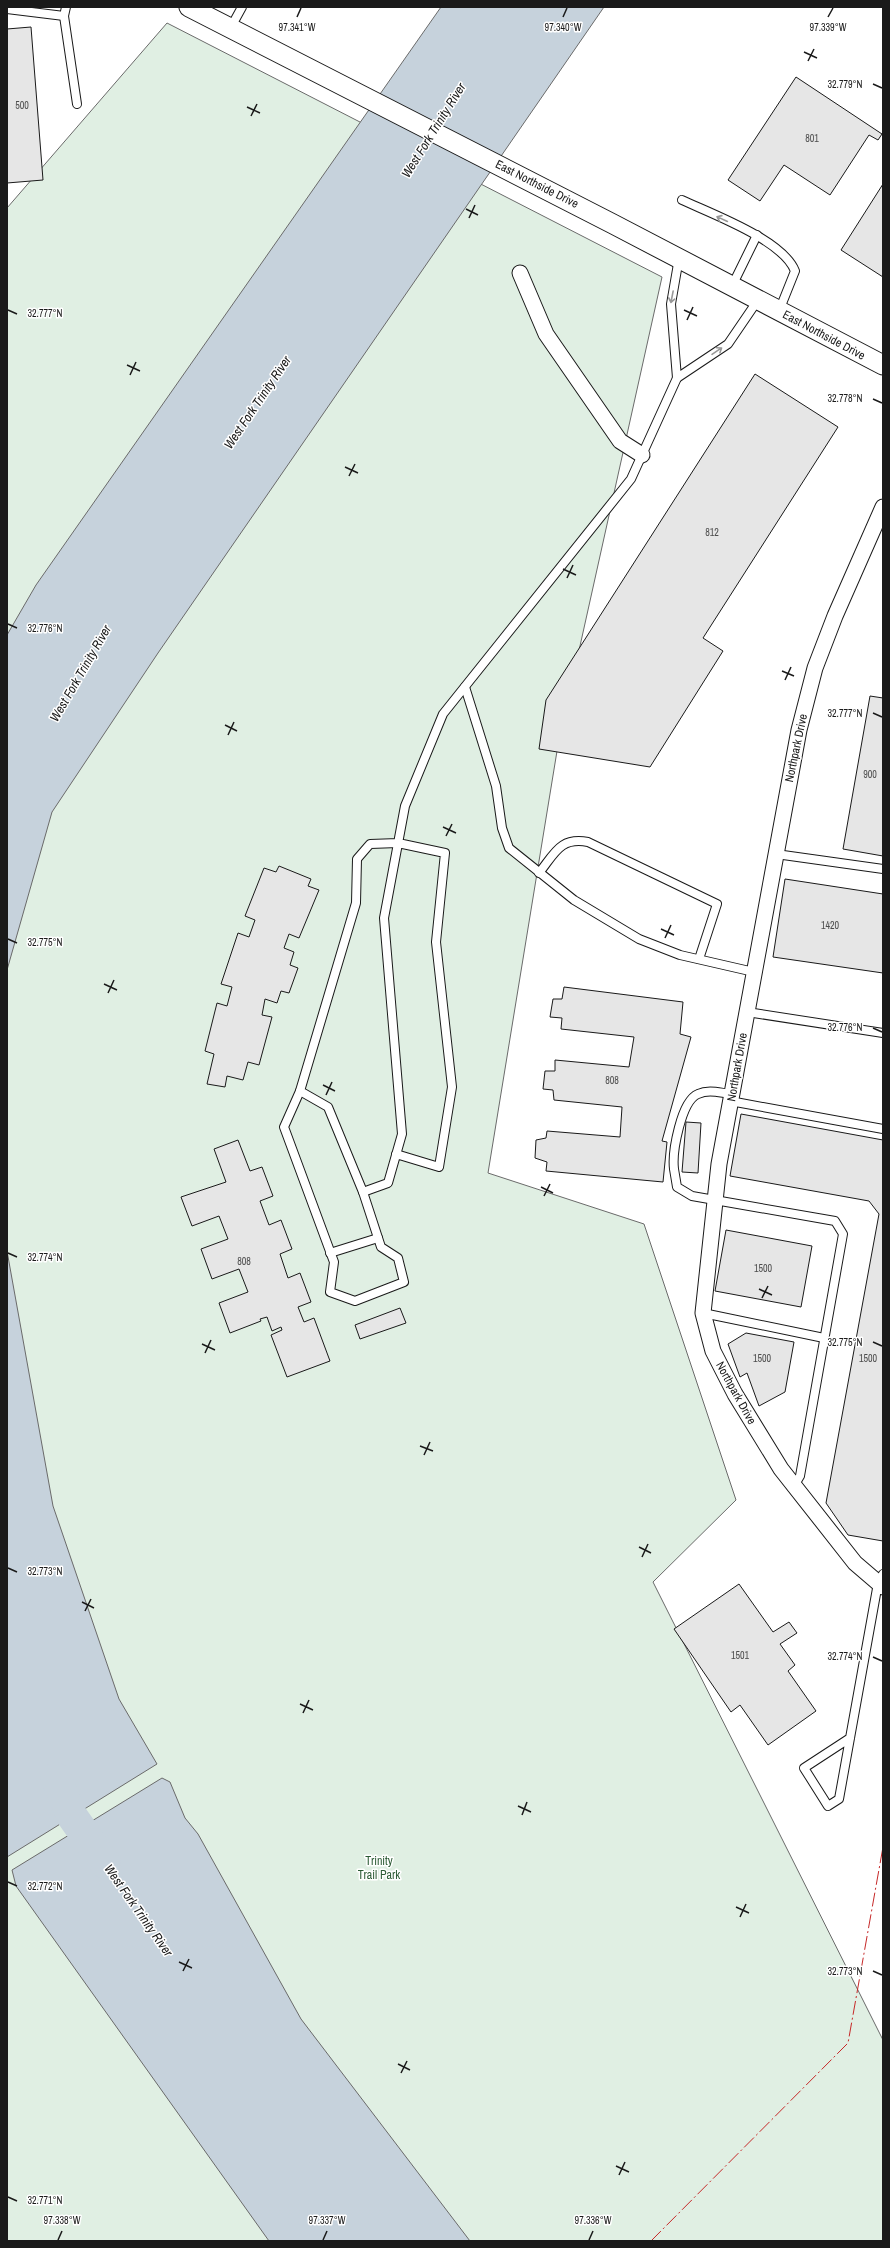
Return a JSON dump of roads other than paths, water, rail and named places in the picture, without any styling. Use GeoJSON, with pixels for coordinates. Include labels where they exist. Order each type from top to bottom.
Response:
{"type":"FeatureCollection","features":[{"type":"Feature","properties":{"kind":"street","name":"East Northside Drive"},"geometry":{"type":"LineString","coordinates":[[189,7],[231,27],[679,258],[883,365]]}},
{"type":"Feature","properties":{"kind":"street"},"geometry":{"type":"LineString","coordinates":[[520,273],[546,334],[620,441],[642,456]]}},
{"type":"Feature","properties":{"kind":"street","name":"Northpark Drive"},"geometry":{"type":"LineString","coordinates":[[881,1581],[855,1563],[781,1469],[735,1394],[713,1351],[703,1313],[719,1164],[798,730],[816,668],[835,616],[883,507]]}},
{"type":"Feature","properties":{"kind":"lane"},"geometry":{"type":"LineString","coordinates":[[66,7],[64,16],[77,104]]}},
{"type":"Feature","properties":{"kind":"lane"},"geometry":{"type":"LineString","coordinates":[[231,27],[242,7]]}},
{"type":"Feature","properties":{"kind":"lane"},"geometry":{"type":"LineString","coordinates":[[7,9],[64,16]]}},
{"type":"Feature","properties":{"kind":"lane"},"geometry":{"type":"LineString","coordinates":[[682,200],[757,235],[791,261],[795,271],[779,311]]}},
{"type":"Feature","properties":{"kind":"lane"},"geometry":{"type":"LineString","coordinates":[[732,286],[757,235]]}},
{"type":"Feature","properties":{"kind":"lane"},"geometry":{"type":"LineString","coordinates":[[363,1192],[388,1183],[402,1134],[384,918],[405,806],[443,714],[631,479],[677,378],[671,304],[679,258]]}},
{"type":"Feature","properties":{"kind":"lane"},"geometry":{"type":"LineString","coordinates":[[677,378],[728,344],[758,300]]}},
{"type":"Feature","properties":{"kind":"lane"},"geometry":{"type":"LineString","coordinates":[[465,687],[496,786],[502,828],[509,848],[574,900],[639,939],[680,955],[754,972]]}},
{"type":"Feature","properties":{"kind":"lane"},"geometry":{"type":"LineString","coordinates":[[539,873],[561,845],[575,840],[588,842],[717,904],[699,959]]}},
{"type":"Feature","properties":{"kind":"lane"},"geometry":{"type":"LineString","coordinates":[[300,1091],[328,1107],[363,1192],[381,1247],[398,1258],[404,1282],[355,1301],[330,1292],[334,1262],[284,1127],[300,1091],[356,903],[357,859],[370,844],[398,843],[445,853],[436,942],[452,1087],[439,1167],[396,1154]]}},
{"type":"Feature","properties":{"kind":"lane"},"geometry":{"type":"LineString","coordinates":[[776,854],[883,869]]}},
{"type":"Feature","properties":{"kind":"lane"},"geometry":{"type":"LineString","coordinates":[[747,1012],[883,1033]]}},
{"type":"Feature","properties":{"kind":"lane"},"geometry":{"type":"LineString","coordinates":[[794,1486],[800,1476],[843,1234],[836,1221],[692,1196],[677,1187],[674,1167],[678,1131],[688,1103],[697,1094],[709,1091],[731,1098],[883,1129]]}},
{"type":"Feature","properties":{"kind":"lane"},"geometry":{"type":"LineString","coordinates":[[330,1252],[378,1238]]}},
{"type":"Feature","properties":{"kind":"lane"},"geometry":{"type":"LineString","coordinates":[[703,1313],[824,1338]]}},
{"type":"Feature","properties":{"kind":"lane"},"geometry":{"type":"LineString","coordinates":[[850,1738],[804,1768],[828,1806],[839,1799],[881,1581]]}},
{"type":"Feature","properties":{"kind":"water"},"geometry":{"type":"Polygon","coordinates":[[[441,7],[604,7],[158,653],[52,812],[7,970],[7,635],[36,585],[441,7]]]}},
{"type":"Feature","properties":{"kind":"water"},"geometry":{"type":"Polygon","coordinates":[[[7,1251],[53,1506],[119,1699],[157,1764],[7,1857],[7,1251]]]}},
{"type":"Feature","properties":{"kind":"water"},"geometry":{"type":"Polygon","coordinates":[[[162,1778],[170,1782],[185,1818],[198,1834],[301,2019],[470,2241],[269,2241],[16,1886],[12,1870],[162,1778]]]}},
{"type":"Feature","properties":{"kind":"waterway","name":"West Fork Trinity River"},"geometry":{"type":"LineString","coordinates":[[56,1778],[72,1816],[105,1863]]}},
{"type":"Feature","properties":{"kind":"park label","name":"Trinity Trail Park"},"geometry":{"type":"Point","coordinates":[379,1868]}}]}
